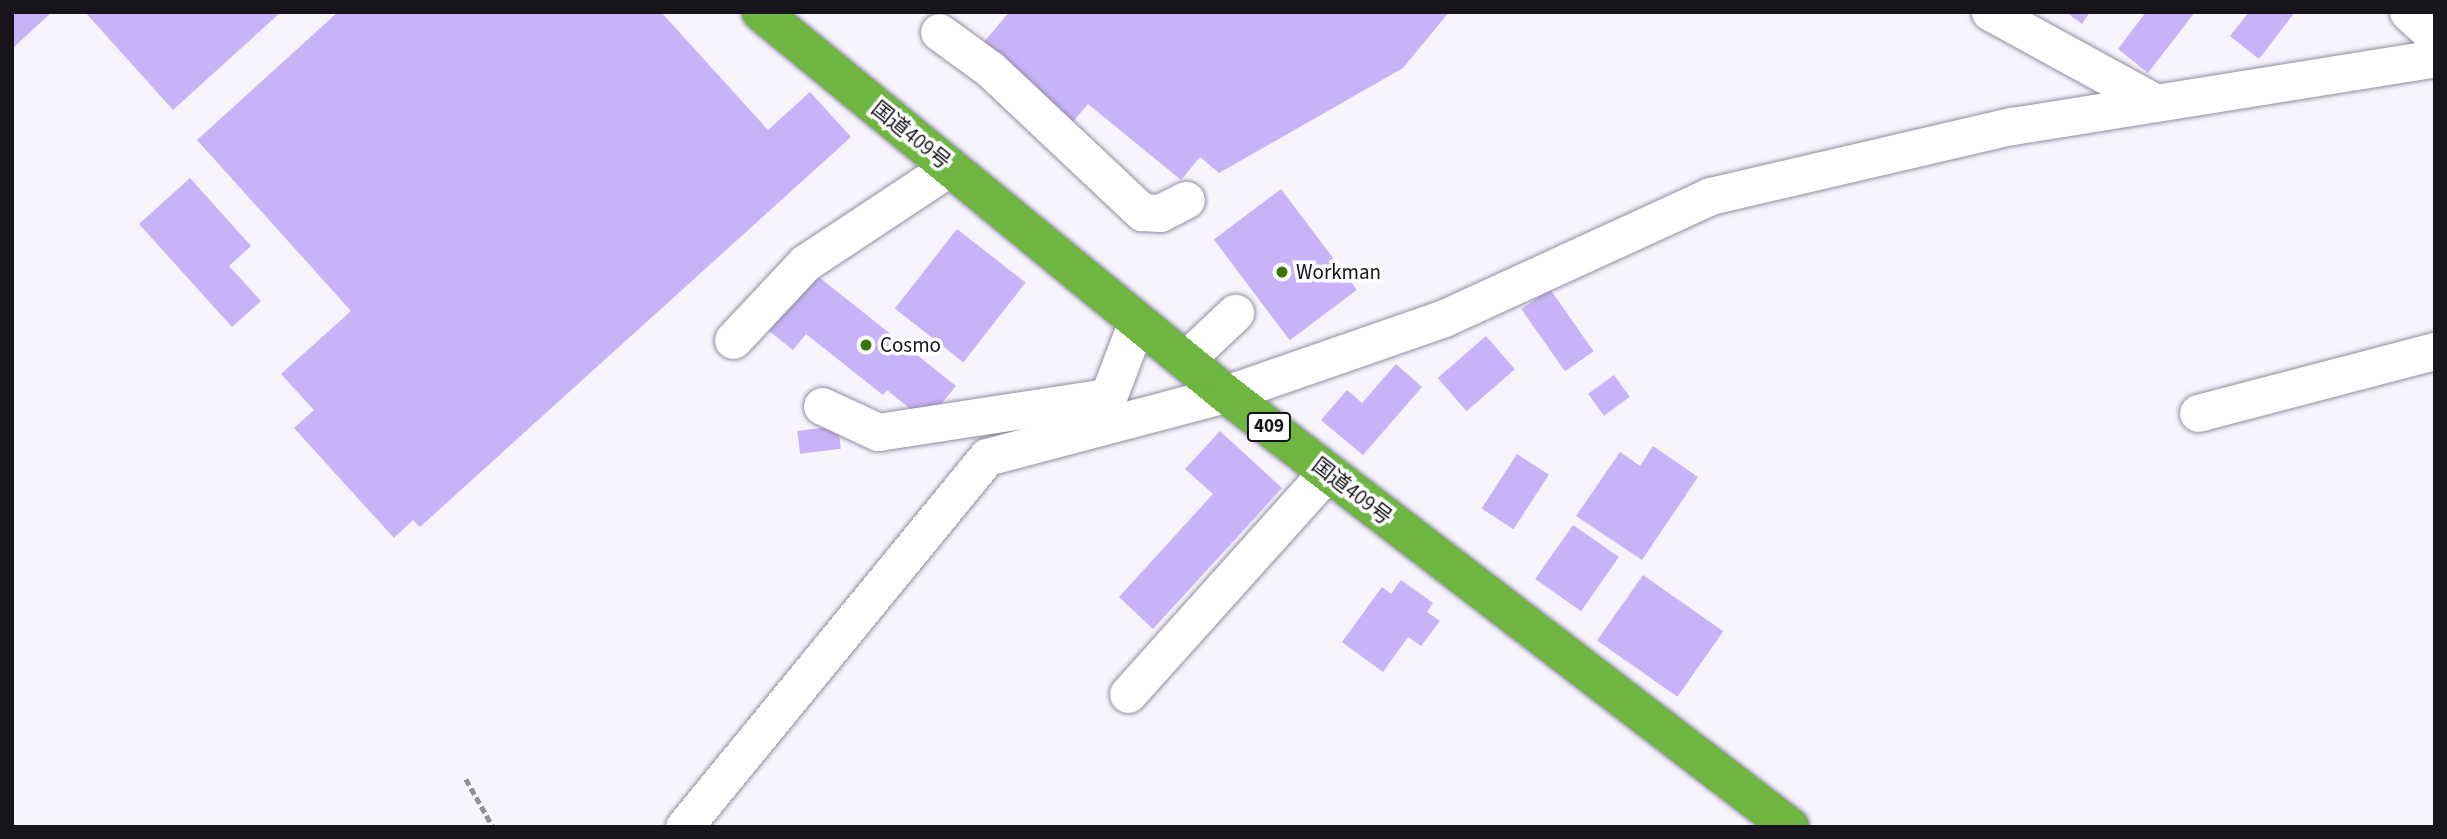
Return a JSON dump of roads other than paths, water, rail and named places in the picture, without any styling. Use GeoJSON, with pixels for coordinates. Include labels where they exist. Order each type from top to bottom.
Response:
{"type":"FeatureCollection","features":[{"type":"Feature","properties":{"kind":"highway","name":"国道409号"},"geometry":{"type":"LineString","coordinates":[[761,12],[1226,394],[1790,827]]}},
{"type":"Feature","properties":{"kind":"street"},"geometry":{"type":"LineString","coordinates":[[1990,12],[2156,103]]}},
{"type":"Feature","properties":{"kind":"street"},"geometry":{"type":"LineString","coordinates":[[2408,12],[2435,36]]}},
{"type":"Feature","properties":{"kind":"street"},"geometry":{"type":"LineString","coordinates":[[939,32],[990,68],[1142,212],[1160,213],[1186,200]]}},
{"type":"Feature","properties":{"kind":"street"},"geometry":{"type":"LineString","coordinates":[[684,827],[987,457],[1226,394],[1444,317],[1710,196],[2012,126],[2435,58]]}},
{"type":"Feature","properties":{"kind":"street"},"geometry":{"type":"LineString","coordinates":[[733,341],[804,263],[950,167]]}},
{"type":"Feature","properties":{"kind":"street"},"geometry":{"type":"LineString","coordinates":[[1185,360],[1235,313]]}},
{"type":"Feature","properties":{"kind":"street"},"geometry":{"type":"LineString","coordinates":[[822,406],[878,432],[1108,397],[1137,321]]}},
{"type":"Feature","properties":{"kind":"street"},"geometry":{"type":"LineString","coordinates":[[2198,413],[2435,351]]}},
{"type":"Feature","properties":{"kind":"street"},"geometry":{"type":"LineString","coordinates":[[1128,694],[1327,472]]}},
{"type":"Feature","properties":{"kind":"place","name":"Workman"},"geometry":{"type":"Point","coordinates":[1282,272]}},
{"type":"Feature","properties":{"kind":"place","name":"Cosmo"},"geometry":{"type":"Point","coordinates":[866,345]}}]}
